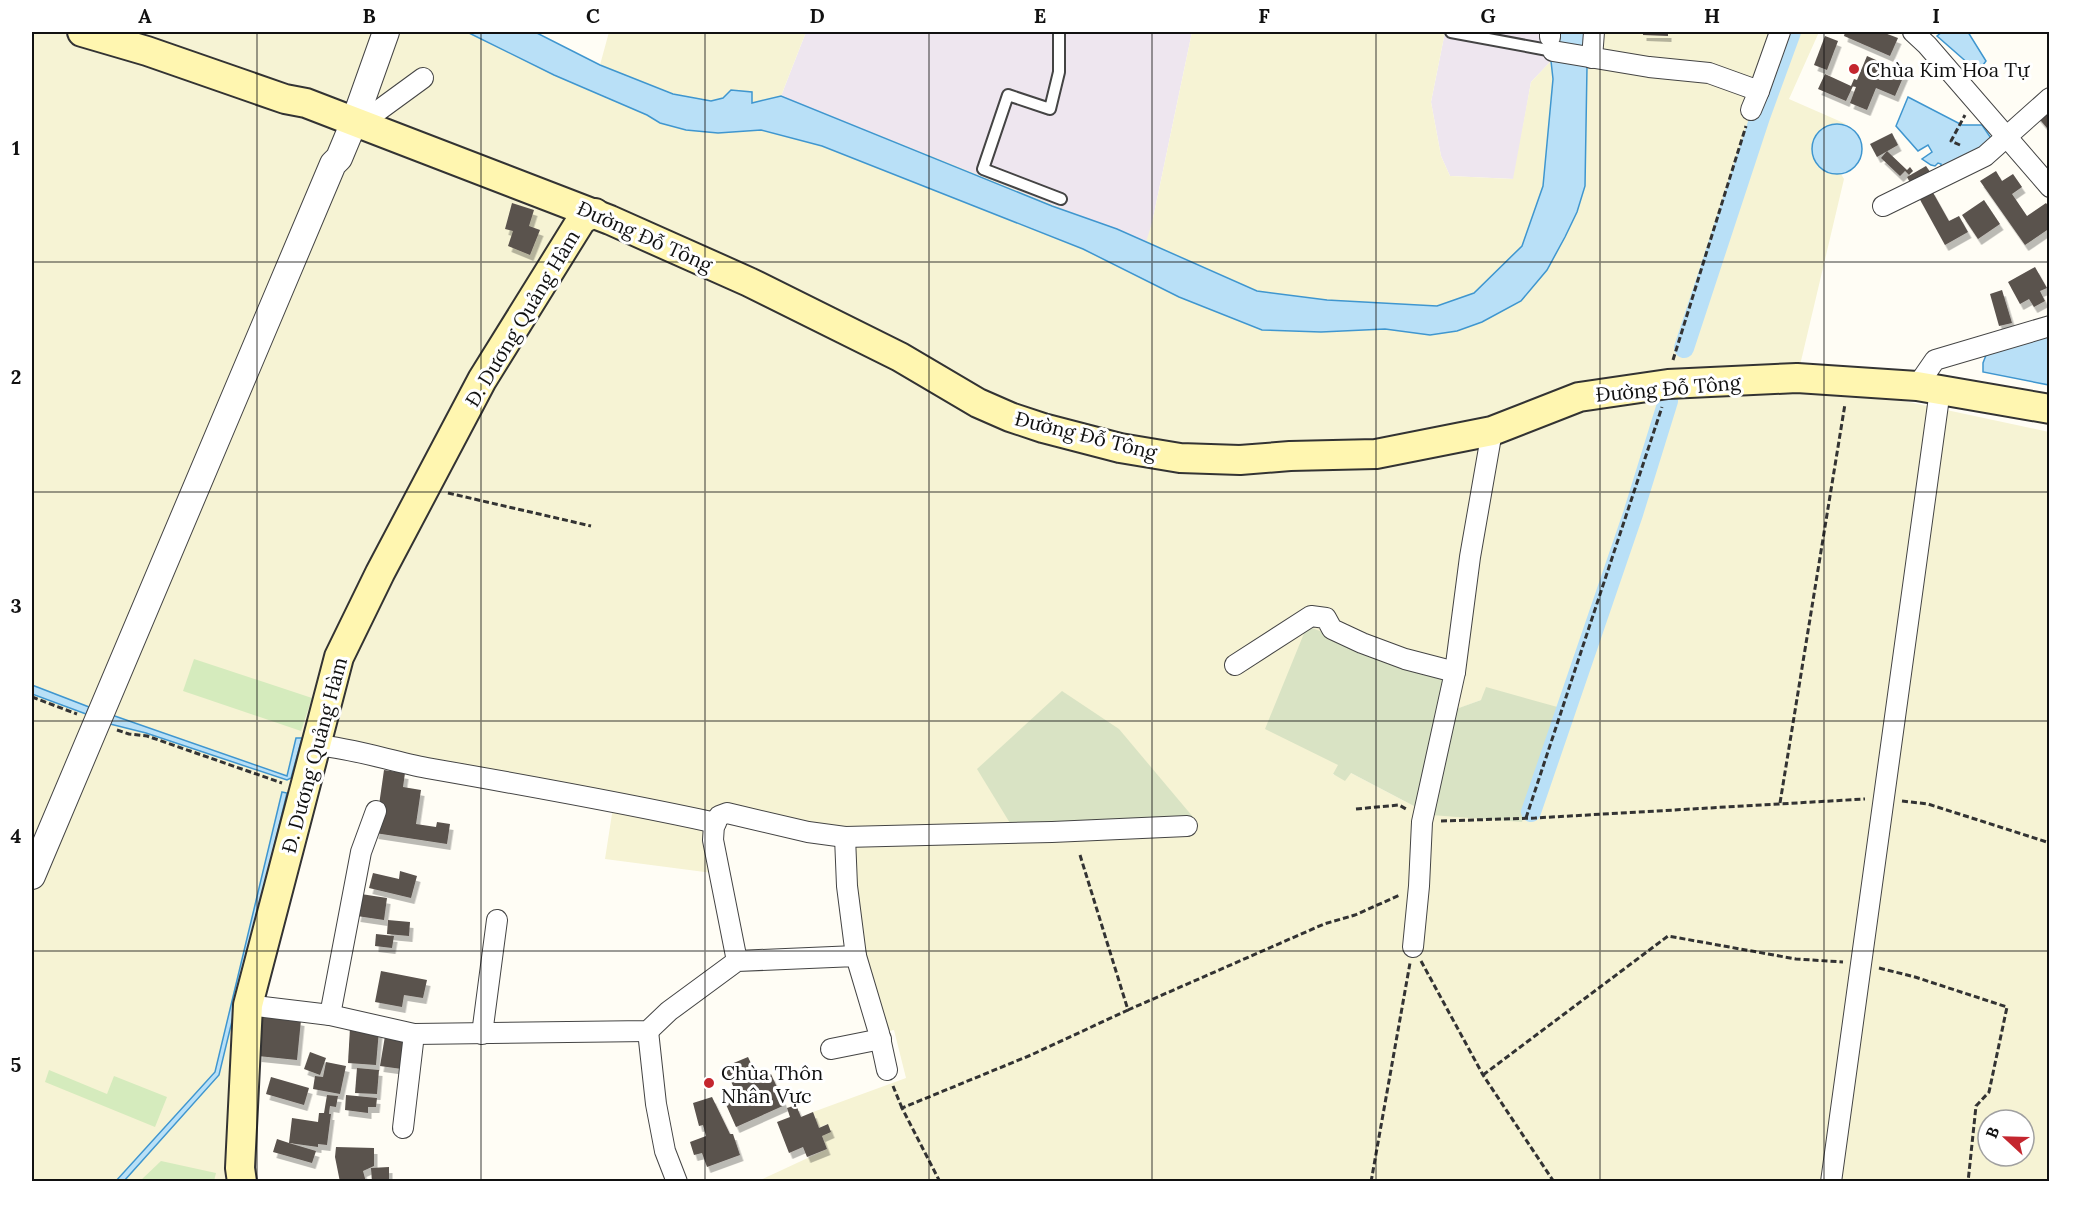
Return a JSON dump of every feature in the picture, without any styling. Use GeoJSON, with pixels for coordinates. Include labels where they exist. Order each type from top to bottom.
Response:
{"type":"FeatureCollection","features":[{"type":"Feature","properties":{"kind":"main road","name":"Đường Đỗ Tông"},"geometry":{"type":"LineString","coordinates":[[82,32],[147,51],[285,99],[306,103],[594,213],[750,282],[900,357],[978,403],[1043,428],[1120,448],[1180,458],[1240,460],[1376,454],[1492,430],[1579,397],[1668,384],[1797,378],[1928,388],[2049,409]]}},
{"type":"Feature","properties":{"kind":"main road","name":"Đ. Dương Quảng Hàm"},"geometry":{"type":"LineString","coordinates":[[242,1182],[248,1005],[339,657],[380,573],[482,380],[582,219],[594,213]]}},
{"type":"Feature","properties":{"kind":"street"},"geometry":{"type":"LineString","coordinates":[[32,876],[333,164],[339,158],[357,123],[386,32]]}},
{"type":"Feature","properties":{"kind":"street"},"geometry":{"type":"LineString","coordinates":[[1590,58],[1594,32]]}},
{"type":"Feature","properties":{"kind":"street"},"geometry":{"type":"LineString","coordinates":[[1751,110],[1780,32]]}},
{"type":"Feature","properties":{"kind":"street"},"geometry":{"type":"LineString","coordinates":[[1912,32],[1927,45],[2049,188]]}},
{"type":"Feature","properties":{"kind":"street"},"geometry":{"type":"LineString","coordinates":[[1551,40],[1590,58],[1709,73],[1759,91]]}},
{"type":"Feature","properties":{"kind":"street"},"geometry":{"type":"LineString","coordinates":[[357,123],[423,78]]}},
{"type":"Feature","properties":{"kind":"street"},"geometry":{"type":"LineString","coordinates":[[1883,206],[1985,156],[2049,98]]}},
{"type":"Feature","properties":{"kind":"street"},"geometry":{"type":"LineString","coordinates":[[1831,1182],[1885,798],[1928,388],[1935,360],[2049,326]]}},
{"type":"Feature","properties":{"kind":"street"},"geometry":{"type":"LineString","coordinates":[[1413,947],[1422,822],[1455,672],[1470,557],[1492,430]]}},
{"type":"Feature","properties":{"kind":"street"},"geometry":{"type":"LineString","coordinates":[[1235,665],[1324,610],[1332,629],[1405,659],[1455,672]]}},
{"type":"Feature","properties":{"kind":"street"},"geometry":{"type":"LineString","coordinates":[[315,745],[334,746],[405,764],[614,801],[716,823]]}},
{"type":"Feature","properties":{"kind":"street"},"geometry":{"type":"LineString","coordinates":[[330,1015],[361,852],[376,811]]}},
{"type":"Feature","properties":{"kind":"street"},"geometry":{"type":"LineString","coordinates":[[737,961],[713,840],[719,816],[727,813],[808,832],[845,837],[1187,826]]}},
{"type":"Feature","properties":{"kind":"street"},"geometry":{"type":"LineString","coordinates":[[845,837],[847,886],[856,956],[881,1039],[887,1070]]}},
{"type":"Feature","properties":{"kind":"street"},"geometry":{"type":"LineString","coordinates":[[482,1034],[497,920]]}},
{"type":"Feature","properties":{"kind":"street"},"geometry":{"type":"LineString","coordinates":[[248,1005],[330,1015],[414,1034],[648,1031],[669,1011],[737,961],[856,956]]}},
{"type":"Feature","properties":{"kind":"street"},"geometry":{"type":"LineString","coordinates":[[648,1031],[656,1104],[665,1151],[677,1182]]}},
{"type":"Feature","properties":{"kind":"street"},"geometry":{"type":"LineString","coordinates":[[403,1128],[414,1034]]}},
{"type":"Feature","properties":{"kind":"street"},"geometry":{"type":"LineString","coordinates":[[831,1049],[881,1039]]}},
{"type":"Feature","properties":{"kind":"lane"},"geometry":{"type":"LineString","coordinates":[[1059,32],[1059,72],[1050,110],[1008,95],[983,169],[1061,199]]}},
{"type":"Feature","properties":{"kind":"lane"},"geometry":{"type":"LineString","coordinates":[[1451,32],[1551,40]]}},
{"type":"Feature","properties":{"kind":"path"},"geometry":{"type":"LineString","coordinates":[[1527,818],[1664,400],[1685,318],[1751,110]]}},
{"type":"Feature","properties":{"kind":"path"},"geometry":{"type":"LineString","coordinates":[[1959,124],[1951,141],[1960,145]]}},
{"type":"Feature","properties":{"kind":"path"},"geometry":{"type":"LineString","coordinates":[[1780,803],[1849,382]]}},
{"type":"Feature","properties":{"kind":"path"},"geometry":{"type":"LineString","coordinates":[[425,487],[591,526]]}},
{"type":"Feature","properties":{"kind":"path"},"geometry":{"type":"LineString","coordinates":[[32,697],[129,734],[147,736],[303,790]]}},
{"type":"Feature","properties":{"kind":"path"},"geometry":{"type":"LineString","coordinates":[[1356,809],[1399,805],[1414,813],[1422,822],[1885,798],[1928,804],[2049,843]]}},
{"type":"Feature","properties":{"kind":"path"},"geometry":{"type":"LineString","coordinates":[[1080,855],[1128,1010]]}},
{"type":"Feature","properties":{"kind":"path"},"geometry":{"type":"LineString","coordinates":[[902,1108],[1031,1055],[1324,924],[1355,915],[1419,886]]}},
{"type":"Feature","properties":{"kind":"path"},"geometry":{"type":"LineString","coordinates":[[1483,1075],[1668,936],[1796,959],[1862,963],[1915,977],[2007,1007],[1989,1092],[1976,1106],[1968,1182]]}},
{"type":"Feature","properties":{"kind":"path"},"geometry":{"type":"LineString","coordinates":[[1413,947],[1483,1075],[1554,1182]]}},
{"type":"Feature","properties":{"kind":"path"},"geometry":{"type":"LineString","coordinates":[[1371,1182],[1413,947]]}},
{"type":"Feature","properties":{"kind":"path"},"geometry":{"type":"LineString","coordinates":[[887,1070],[902,1108],[940,1182]]}},
{"type":"Feature","properties":{"kind":"shaded area"},"geometry":{"type":"Polygon","coordinates":[[[32,32],[534,32],[600,65],[609,32],[806,32],[781,96],[1146,242],[1192,32],[1445,32],[1431,102],[1441,156],[1450,176],[1513,179],[1531,82],[1551,61],[1556,32],[1819,32],[1789,99],[1846,124],[1822,128],[1814,158],[1825,171],[1841,174],[1844,179],[1797,378],[2049,432],[2049,1181],[758,1181],[827,1149],[822,1136],[827,1124],[819,1128],[813,1112],[906,1078],[894,1030],[879,1033],[845,837],[719,816],[720,874],[605,859],[614,801],[315,745],[248,1005],[242,1181],[32,1181],[32,32]],[[1481,700],[1433,718],[1339,765],[1333,775],[1351,773],[1431,815],[1481,700]]]}},
{"type":"Feature","properties":{"kind":"shaded area"},"geometry":{"type":"Polygon","coordinates":[[[806,32],[1192,32],[1147,243],[781,96],[806,32]]]}},
{"type":"Feature","properties":{"kind":"shaded area"},"geometry":{"type":"Polygon","coordinates":[[[1445,32],[1556,32],[1551,61],[1531,82],[1514,179],[1450,176],[1441,156],[1431,102],[1445,32]]]}},
{"type":"Feature","properties":{"kind":"green space"},"geometry":{"type":"Polygon","coordinates":[[[1307,626],[1444,679],[1434,717],[1481,700],[1486,687],[1561,708],[1522,822],[1431,815],[1351,773],[1345,781],[1333,774],[1338,765],[1265,729],[1307,626]]]}},
{"type":"Feature","properties":{"kind":"green space"},"geometry":{"type":"Polygon","coordinates":[[[194,659],[312,698],[301,731],[183,691],[194,659]]]}},
{"type":"Feature","properties":{"kind":"green space"},"geometry":{"type":"Polygon","coordinates":[[[1062,691],[1119,729],[1193,817],[1019,838],[977,769],[1062,691]]]}},
{"type":"Feature","properties":{"kind":"green space"},"geometry":{"type":"Polygon","coordinates":[[[49,1070],[107,1094],[114,1076],[167,1097],[155,1127],[45,1082],[49,1070]]]}},
{"type":"Feature","properties":{"kind":"green space"},"geometry":{"type":"Polygon","coordinates":[[[161,1161],[216,1173],[214,1181],[140,1181],[161,1161]]]}},
{"type":"Feature","properties":{"kind":"water"},"geometry":{"type":"Polygon","coordinates":[[[467,32],[535,32],[600,65],[673,94],[711,101],[723,98],[731,90],[752,92],[752,103],[781,96],[1052,206],[1117,229],[1257,291],[1327,300],[1437,306],[1474,293],[1522,246],[1543,186],[1553,79],[1551,61],[1556,32],[1592,32],[1587,67],[1585,186],[1577,212],[1547,270],[1521,301],[1482,322],[1457,331],[1430,335],[1385,329],[1321,332],[1262,330],[1179,297],[1083,249],[822,146],[761,130],[718,133],[686,130],[660,123],[467,32]]]}},
{"type":"Feature","properties":{"kind":"water"},"geometry":{"type":"Polygon","coordinates":[[[1942,32],[1968,32],[1986,61],[1978,72],[1937,36],[1942,32]]]}},
{"type":"Feature","properties":{"kind":"water"},"geometry":{"type":"Polygon","coordinates":[[[1908,97],[1962,125],[1982,125],[1995,144],[1941,168],[1941,164],[1938,163],[1935,166],[1931,165],[1922,159],[1932,152],[1928,145],[1918,151],[1896,126],[1908,97]]]}},
{"type":"Feature","properties":{"kind":"water"},"geometry":{"type":"Polygon","coordinates":[[[1832,124],[1842,124],[1855,131],[1862,144],[1862,154],[1855,167],[1842,174],[1832,174],[1823,170],[1816,163],[1812,154],[1812,144],[1816,135],[1823,128],[1832,124]]]}},
{"type":"Feature","properties":{"kind":"water"},"geometry":{"type":"Polygon","coordinates":[[[2049,333],[2049,385],[1983,372],[1983,363],[1988,350],[2049,333]]]}},
{"type":"Feature","properties":{"kind":"water"},"geometry":{"type":"Polygon","coordinates":[[[32,685],[89,707],[86,714],[32,694],[32,685]]]}},
{"type":"Feature","properties":{"kind":"water"},"geometry":{"type":"Polygon","coordinates":[[[109,714],[287,776],[296,738],[302,738],[291,778],[287,780],[146,733],[106,723],[109,714]]]}},
{"type":"Feature","properties":{"kind":"water"},"geometry":{"type":"Polygon","coordinates":[[[282,792],[287,793],[219,1075],[124,1181],[115,1182],[215,1072],[282,792]]]}},
{"type":"Feature","properties":{"kind":"building"},"geometry":{"type":"Polygon","coordinates":[[[1643,32],[1668,32],[1668,36],[1643,35],[1643,32]]]}},
{"type":"Feature","properties":{"kind":"building"},"geometry":{"type":"Polygon","coordinates":[[[1845,32],[1882,32],[1898,38],[1890,56],[1844,36],[1845,32]]]}},
{"type":"Feature","properties":{"kind":"building"},"geometry":{"type":"Polygon","coordinates":[[[1825,36],[1838,41],[1827,70],[1814,65],[1825,36]]]}},
{"type":"Feature","properties":{"kind":"building"},"geometry":{"type":"Polygon","coordinates":[[[1867,56],[1905,73],[1895,96],[1876,88],[1867,110],[1850,103],[1856,87],[1853,86],[1846,101],[1818,89],[1825,74],[1851,86],[1854,79],[1857,80],[1867,56]]]}},
{"type":"Feature","properties":{"kind":"building"},"geometry":{"type":"Polygon","coordinates":[[[2050,103],[2050,127],[2047,128],[2036,115],[2050,103]]]}},
{"type":"Feature","properties":{"kind":"building"},"geometry":{"type":"Polygon","coordinates":[[[1892,133],[1898,145],[1877,157],[1870,144],[1892,133]]]}},
{"type":"Feature","properties":{"kind":"building"},"geometry":{"type":"Polygon","coordinates":[[[1887,151],[1907,170],[1910,167],[1913,171],[1909,175],[1905,171],[1900,176],[1881,158],[1887,151]]]}},
{"type":"Feature","properties":{"kind":"building"},"geometry":{"type":"Polygon","coordinates":[[[1926,166],[1933,176],[1913,188],[1907,177],[1926,166]]]}},
{"type":"Feature","properties":{"kind":"building"},"geometry":{"type":"Polygon","coordinates":[[[1996,171],[2002,181],[2013,174],[2022,187],[2012,194],[2027,216],[2046,203],[2050,208],[2050,228],[2025,245],[1980,181],[1996,171]]]}},
{"type":"Feature","properties":{"kind":"building"},"geometry":{"type":"Polygon","coordinates":[[[1931,189],[1949,221],[1959,216],[1968,232],[1945,245],[1918,196],[1931,189]]]}},
{"type":"Feature","properties":{"kind":"building"},"geometry":{"type":"Polygon","coordinates":[[[1984,200],[2000,224],[1978,239],[1962,215],[1984,200]]]}},
{"type":"Feature","properties":{"kind":"building"},"geometry":{"type":"Polygon","coordinates":[[[512,203],[534,210],[529,226],[540,230],[530,255],[508,246],[513,231],[505,229],[512,203]]]}},
{"type":"Feature","properties":{"kind":"building"},"geometry":{"type":"Polygon","coordinates":[[[2035,267],[2047,288],[2040,291],[2045,301],[2034,307],[2029,299],[2020,304],[2008,282],[2035,267]]]}},
{"type":"Feature","properties":{"kind":"building"},"geometry":{"type":"Polygon","coordinates":[[[2002,290],[2012,323],[1999,326],[1990,294],[2002,290]]]}},
{"type":"Feature","properties":{"kind":"building"},"geometry":{"type":"Polygon","coordinates":[[[384,770],[405,773],[403,787],[421,790],[416,824],[436,827],[437,822],[450,824],[447,844],[375,833],[384,770]]]}},
{"type":"Feature","properties":{"kind":"building"},"geometry":{"type":"Polygon","coordinates":[[[400,871],[417,876],[411,898],[369,888],[373,873],[399,879],[400,871]]]}},
{"type":"Feature","properties":{"kind":"building"},"geometry":{"type":"Polygon","coordinates":[[[361,894],[387,898],[384,920],[357,916],[361,894]]]}},
{"type":"Feature","properties":{"kind":"building"},"geometry":{"type":"Polygon","coordinates":[[[388,920],[410,922],[409,936],[387,934],[388,920]]]}},
{"type":"Feature","properties":{"kind":"building"},"geometry":{"type":"Polygon","coordinates":[[[376,934],[394,936],[392,948],[375,946],[376,934]]]}},
{"type":"Feature","properties":{"kind":"building"},"geometry":{"type":"Polygon","coordinates":[[[381,971],[427,980],[423,998],[404,995],[402,1007],[375,1002],[381,971]]]}},
{"type":"Feature","properties":{"kind":"building"},"geometry":{"type":"Polygon","coordinates":[[[262,1013],[301,1020],[297,1060],[258,1056],[262,1013]]]}},
{"type":"Feature","properties":{"kind":"building"},"geometry":{"type":"Polygon","coordinates":[[[350,1028],[379,1030],[376,1065],[348,1063],[350,1028]]]}},
{"type":"Feature","properties":{"kind":"building"},"geometry":{"type":"Polygon","coordinates":[[[385,1036],[405,1039],[409,1070],[380,1066],[385,1036]]]}},
{"type":"Feature","properties":{"kind":"building"},"geometry":{"type":"Polygon","coordinates":[[[310,1052],[326,1058],[320,1075],[304,1069],[310,1052]]]}},
{"type":"Feature","properties":{"kind":"building"},"geometry":{"type":"Polygon","coordinates":[[[748,1057],[759,1080],[771,1074],[785,1105],[736,1127],[724,1100],[737,1094],[724,1067],[748,1057]]]}},
{"type":"Feature","properties":{"kind":"building"},"geometry":{"type":"Polygon","coordinates":[[[326,1062],[346,1066],[340,1094],[313,1089],[315,1076],[323,1077],[326,1062]]]}},
{"type":"Feature","properties":{"kind":"building"},"geometry":{"type":"Polygon","coordinates":[[[357,1068],[379,1070],[377,1094],[355,1093],[357,1068]]]}},
{"type":"Feature","properties":{"kind":"building"},"geometry":{"type":"Polygon","coordinates":[[[271,1077],[309,1088],[304,1105],[266,1094],[271,1077]]]}},
{"type":"Feature","properties":{"kind":"building"},"geometry":{"type":"Polygon","coordinates":[[[327,1095],[338,1096],[336,1107],[330,1106],[327,1145],[318,1144],[318,1147],[289,1143],[292,1118],[318,1122],[319,1113],[324,1113],[327,1095]]]}},
{"type":"Feature","properties":{"kind":"building"},"geometry":{"type":"Polygon","coordinates":[[[346,1095],[377,1098],[376,1107],[368,1107],[368,1113],[345,1110],[346,1095]]]}},
{"type":"Feature","properties":{"kind":"building"},"geometry":{"type":"Polygon","coordinates":[[[712,1097],[730,1134],[733,1134],[740,1155],[707,1167],[702,1153],[694,1155],[690,1142],[706,1136],[703,1125],[699,1126],[693,1103],[712,1097]]]}},
{"type":"Feature","properties":{"kind":"building"},"geometry":{"type":"Polygon","coordinates":[[[796,1105],[801,1117],[813,1112],[819,1128],[828,1124],[831,1132],[822,1136],[827,1149],[807,1157],[803,1147],[789,1153],[777,1122],[790,1117],[787,1108],[796,1105]]]}},
{"type":"Feature","properties":{"kind":"building"},"geometry":{"type":"Polygon","coordinates":[[[277,1139],[316,1151],[312,1163],[273,1152],[277,1139]]]}},
{"type":"Feature","properties":{"kind":"building"},"geometry":{"type":"Polygon","coordinates":[[[336,1147],[374,1148],[374,1166],[363,1171],[366,1182],[340,1182],[335,1157],[336,1147]]]}},
{"type":"Feature","properties":{"kind":"building"},"geometry":{"type":"Polygon","coordinates":[[[389,1167],[389,1181],[372,1182],[371,1168],[389,1167]]]}},
{"type":"Feature","properties":{"kind":"waterway"},"geometry":{"type":"LineString","coordinates":[[1684,348],[1760,117],[1791,32]]}},
{"type":"Feature","properties":{"kind":"waterway"},"geometry":{"type":"LineString","coordinates":[[1531,812],[1633,514],[1668,401]]}},
{"type":"Feature","properties":{"kind":"place","name":"Chùa Kim Hoa Tự"},"geometry":{"type":"Point","coordinates":[1854,69]}},
{"type":"Feature","properties":{"kind":"place","name":"Chùa Thôn Nhân Vực"},"geometry":{"type":"Point","coordinates":[709,1083]}}]}
